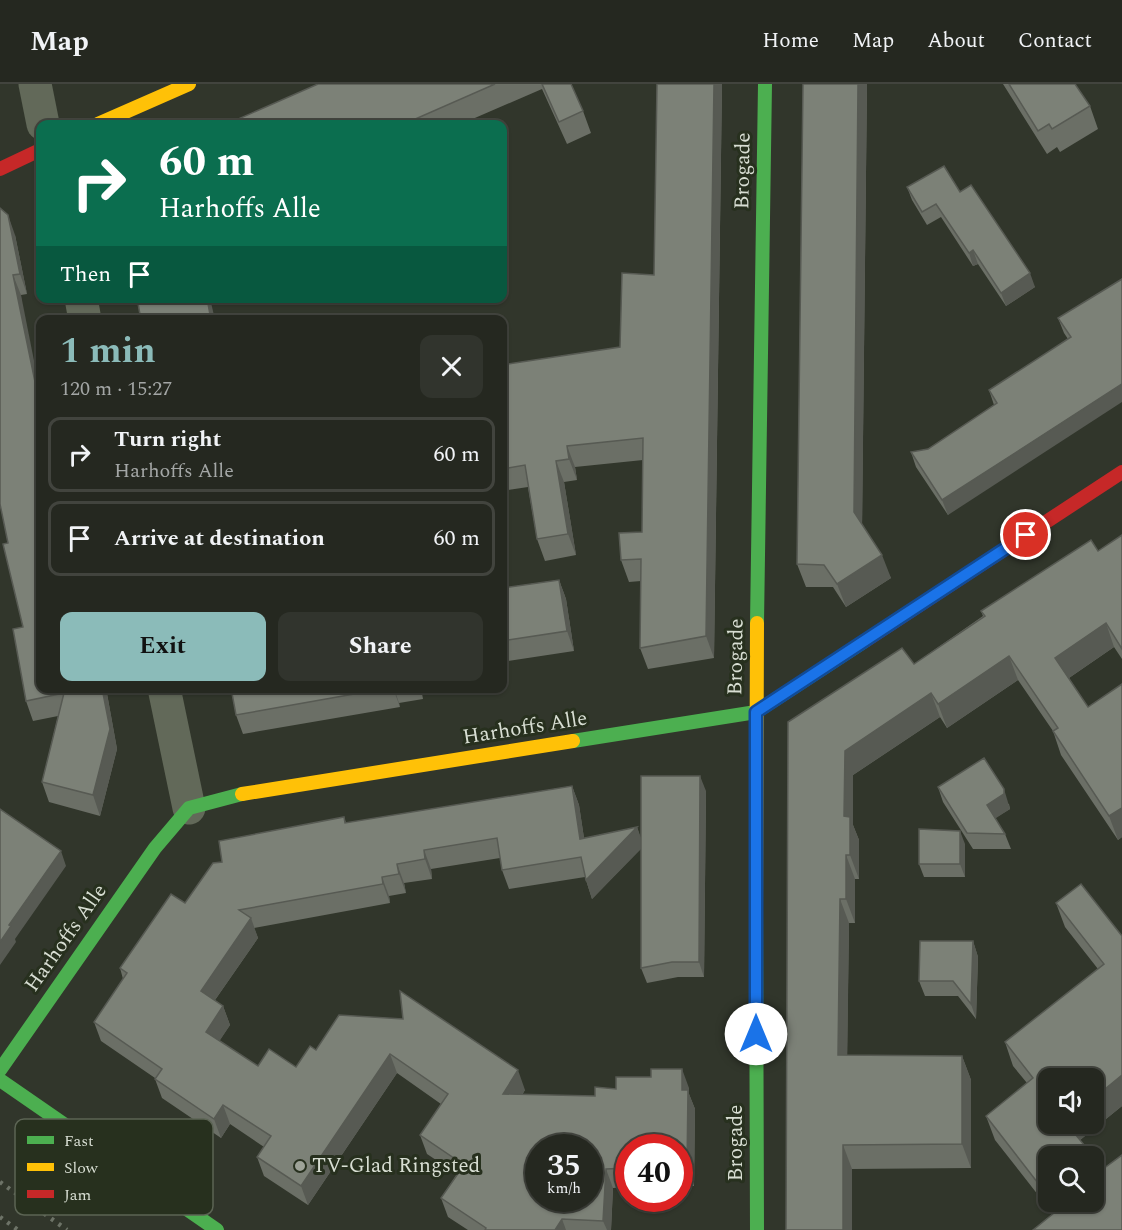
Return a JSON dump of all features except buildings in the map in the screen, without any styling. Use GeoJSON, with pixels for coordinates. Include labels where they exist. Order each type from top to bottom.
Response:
{"type":"FeatureCollection","features":[{"type":"Feature","properties":{"kind":"street"},"geometry":{"type":"LineString","coordinates":[[34,84],[42,120]]}},
{"type":"Feature","properties":{"kind":"street"},"geometry":{"type":"LineString","coordinates":[[107,120],[189,84]]}},
{"type":"Feature","properties":{"kind":"street","name":"Brogade"},"geometry":{"type":"LineString","coordinates":[[757,1230],[756,712],[765,84]]}},
{"type":"Feature","properties":{"kind":"street"},"geometry":{"type":"LineString","coordinates":[[0,169],[36,152]]}},
{"type":"Feature","properties":{"kind":"street","name":"Harhoffs Alle"},"geometry":{"type":"LineString","coordinates":[[0,1070],[155,848],[189,808],[242,794],[756,712],[1122,472]]}},
{"type":"Feature","properties":{"kind":"street"},"geometry":{"type":"LineString","coordinates":[[165,693],[189,808]]}},
{"type":"Feature","properties":{"kind":"street"},"geometry":{"type":"LineString","coordinates":[[0,1080],[56,1119]]}},
{"type":"Feature","properties":{"kind":"street"},"geometry":{"type":"LineString","coordinates":[[195,1215],[217,1230]]}},
{"type":"Feature","properties":{"kind":"railway"},"geometry":{"type":"LineString","coordinates":[[0,1182],[15,1193]]}},
{"type":"Feature","properties":{"kind":"railway"},"geometry":{"type":"LineString","coordinates":[[46,1215],[67,1230]]}},
{"type":"Feature","properties":{"kind":"railway"},"geometry":{"type":"LineString","coordinates":[[0,1217],[18,1230]]}},
{"type":"Feature","properties":{"kind":"traffic: fast"},"geometry":{"type":"LineString","coordinates":[[757,623],[765,84]]}},
{"type":"Feature","properties":{"kind":"traffic: fast"},"geometry":{"type":"LineString","coordinates":[[573,741],[756,712],[865,641]]}},
{"type":"Feature","properties":{"kind":"traffic: fast"},"geometry":{"type":"LineString","coordinates":[[0,1070],[155,848],[189,808],[242,794]]}},
{"type":"Feature","properties":{"kind":"traffic: fast"},"geometry":{"type":"LineString","coordinates":[[756,906],[757,1230]]}},
{"type":"Feature","properties":{"kind":"traffic: fast"},"geometry":{"type":"LineString","coordinates":[[0,1080],[56,1119]]}},
{"type":"Feature","properties":{"kind":"traffic: fast"},"geometry":{"type":"LineString","coordinates":[[195,1215],[217,1230]]}},
{"type":"Feature","properties":{"kind":"traffic: slow"},"geometry":{"type":"LineString","coordinates":[[107,120],[189,84]]}},
{"type":"Feature","properties":{"kind":"traffic: slow"},"geometry":{"type":"LineString","coordinates":[[756,906],[757,623]]}},
{"type":"Feature","properties":{"kind":"traffic: slow"},"geometry":{"type":"LineString","coordinates":[[242,794],[573,741]]}},
{"type":"Feature","properties":{"kind":"traffic: jam"},"geometry":{"type":"LineString","coordinates":[[0,169],[36,152]]}},
{"type":"Feature","properties":{"kind":"traffic: jam"},"geometry":{"type":"LineString","coordinates":[[865,641],[1122,472]]}},
{"type":"Feature","properties":{"kind":"place","name":"TV-Glad Ringsted"},"geometry":{"type":"Point","coordinates":[300,1166]}},
{"type":"Feature","properties":{"kind":"route"},"geometry":{"type":"LineString","coordinates":[[756,1034],[756,712],[1026,535]]}}]}
